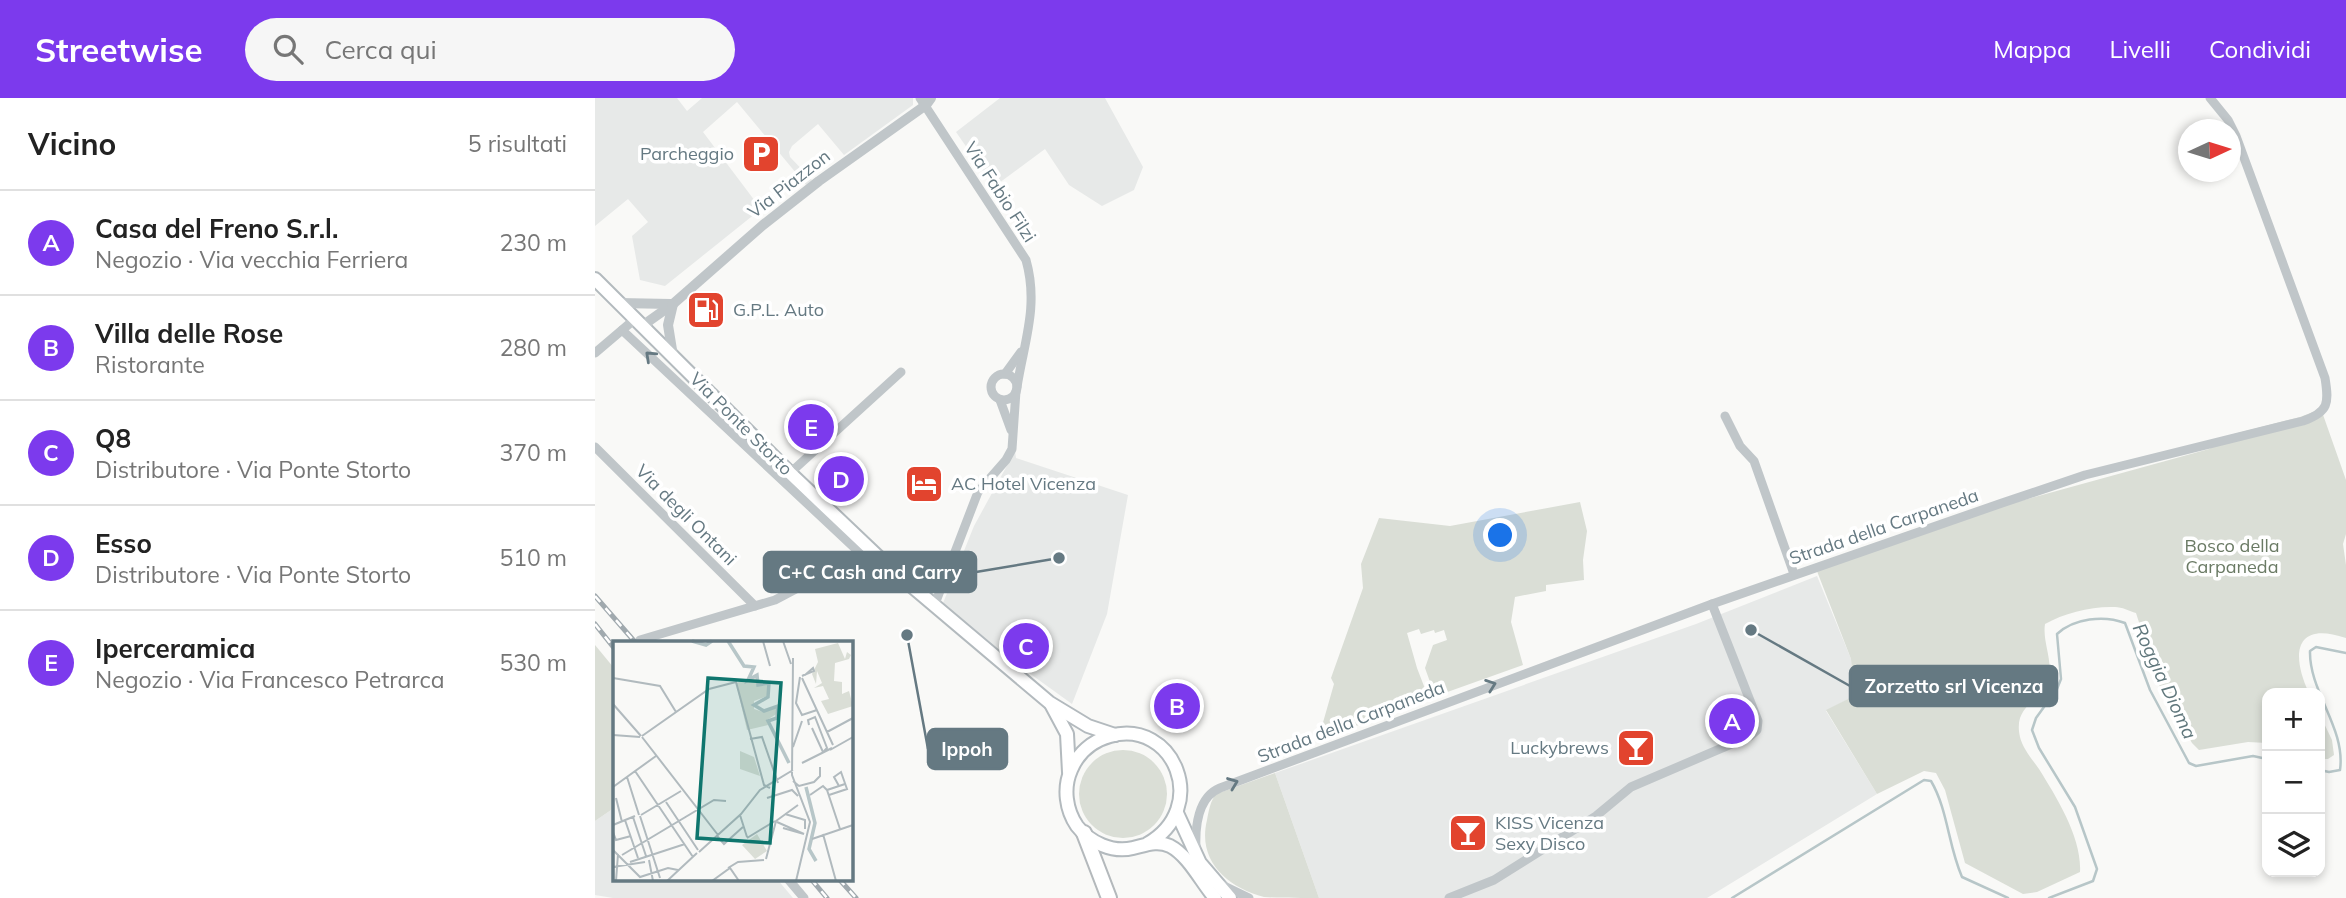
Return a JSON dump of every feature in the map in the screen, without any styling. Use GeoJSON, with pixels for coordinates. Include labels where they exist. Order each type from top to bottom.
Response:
{"type":"FeatureCollection","features":[{"type":"Feature","properties":{"kind":"highway"},"geometry":{"type":"LineString","coordinates":[[1084,834],[1109,898]]}},
{"type":"Feature","properties":{"kind":"main road","name":"Via Ponte Storto"},"geometry":{"type":"LineString","coordinates":[[595,279],[867,553],[935,604],[1050,703],[1089,726],[1115,735]]}},
{"type":"Feature","properties":{"kind":"main road","name":"Via Ponte Storto"},"geometry":{"type":"LineString","coordinates":[[1050,703],[1067,734],[1069,775]]}},
{"type":"Feature","properties":{"kind":"main road"},"geometry":{"type":"LineString","coordinates":[[1147,844],[1165,831],[1177,813],[1181,789],[1179,777],[1169,756],[1160,747],[1139,736],[1115,735],[1103,738],[1081,753],[1069,775],[1068,806],[1077,825],[1084,834],[1110,848],[1130,849],[1158,842],[1169,845],[1178,852],[1215,898]]}},
{"type":"Feature","properties":{"kind":"main road"},"geometry":{"type":"LineString","coordinates":[[1177,813],[1197,857],[1230,898]]}},
{"type":"Feature","properties":{"kind":"street","name":"Strada della Carpaneda"},"geometry":{"type":"LineString","coordinates":[[1197,857],[1196,827],[1200,809],[1210,792],[1794,574],[2085,475],[2303,421],[2324,410],[2327,399],[2325,378],[2250,173],[2228,120],[2210,98]]}},
{"type":"Feature","properties":{"kind":"street","name":"Via Piazzon"},"geometry":{"type":"LineString","coordinates":[[640,324],[663,321],[672,308],[764,225],[926,100]]}},
{"type":"Feature","properties":{"kind":"street","name":"Via Fabio Filzi"},"geometry":{"type":"LineString","coordinates":[[926,100],[1026,260],[1032,281],[1030,326],[1016,389],[1013,438]]}},
{"type":"Feature","properties":{"kind":"street"},"geometry":{"type":"LineString","coordinates":[[619,303],[672,308],[668,325],[673,356]]}},
{"type":"Feature","properties":{"kind":"street"},"geometry":{"type":"LineString","coordinates":[[595,353],[622,330],[640,324]]}},
{"type":"Feature","properties":{"kind":"street"},"geometry":{"type":"LineString","coordinates":[[622,330],[867,553],[775,600],[640,640]]}},
{"type":"Feature","properties":{"kind":"street","name":"Via Fabio Filzi"},"geometry":{"type":"LineString","coordinates":[[1005,374],[1023,351]]}},
{"type":"Feature","properties":{"kind":"street"},"geometry":{"type":"LineString","coordinates":[[790,473],[901,372]]}},
{"type":"Feature","properties":{"kind":"street"},"geometry":{"type":"LineString","coordinates":[[935,604],[978,492],[1006,460],[1013,438],[1008,417],[1000,400],[994,396],[991,386],[997,376],[1005,374],[1015,380],[1016,389],[1011,398],[1000,400]]}},
{"type":"Feature","properties":{"kind":"street"},"geometry":{"type":"LineString","coordinates":[[1725,416],[1740,446],[1755,461],[1794,574]]}},
{"type":"Feature","properties":{"kind":"street","name":"Via degli Ontani"},"geometry":{"type":"LineString","coordinates":[[595,447],[755,606]]}},
{"type":"Feature","properties":{"kind":"street"},"geometry":{"type":"LineString","coordinates":[[1449,898],[1494,880],[1596,816],[1631,786],[1751,736],[1757,730],[1758,721],[1712,604]]}},
{"type":"Feature","properties":{"kind":"street"},"geometry":{"type":"LineString","coordinates":[[789,880],[804,898]]}},
{"type":"Feature","properties":{"kind":"street"},"geometry":{"type":"LineString","coordinates":[[1213,880],[1249,898]]}},
{"type":"Feature","properties":{"kind":"shaded area"},"geometry":{"type":"Polygon","coordinates":[[[595,98],[677,98],[687,111],[702,98],[913,98],[913,105],[844,155],[818,124],[792,146],[789,152],[790,157],[812,180],[806,185],[737,102],[703,132],[761,209],[665,286],[640,280],[632,236],[648,222],[628,199],[595,226],[595,98]]]}},
{"type":"Feature","properties":{"kind":"shaded area"},"geometry":{"type":"Polygon","coordinates":[[[1000,98],[1105,98],[1143,167],[1134,190],[1102,206],[1069,185],[1045,149],[999,183],[990,181],[956,132],[1000,98]]]}},
{"type":"Feature","properties":{"kind":"shaded area"},"geometry":{"type":"Polygon","coordinates":[[[1015,451],[1016,458],[1128,495],[1107,614],[1072,704],[1003,654],[943,603],[974,526],[1015,451]]]}},
{"type":"Feature","properties":{"kind":"shaded area"},"geometry":{"type":"Polygon","coordinates":[[[1817,576],[1851,659],[1854,696],[1826,711],[1877,794],[1707,898],[1319,898],[1275,773],[1696,624],[1817,576]]]}},
{"type":"Feature","properties":{"kind":"shaded area"},"geometry":{"type":"Polygon","coordinates":[[[613,809],[613,880],[778,880],[793,898],[613,898],[595,895],[595,821],[613,809]]]}},
{"type":"Feature","properties":{"kind":"green space","name":"Bosco della Carpaneda"},"geometry":{"type":"Polygon","coordinates":[[[2321,409],[2346,480],[2346,534],[2343,544],[2346,565],[2346,638],[2329,634],[2307,637],[2299,654],[2307,688],[2262,688],[2262,743],[2248,742],[2199,750],[2192,743],[2159,685],[2136,613],[2118,607],[2088,609],[2045,624],[2049,675],[2043,689],[2023,712],[2019,727],[2023,746],[2046,780],[2073,832],[2080,859],[2080,872],[2037,892],[2023,894],[1965,863],[1945,790],[1936,773],[1924,771],[1877,794],[1826,710],[1854,696],[1851,659],[1815,566],[2009,504],[2209,449],[2230,435],[2321,409]]]}},
{"type":"Feature","properties":{"kind":"green space"},"geometry":{"type":"Polygon","coordinates":[[[1580,502],[1587,531],[1583,560],[1584,580],[1546,585],[1546,591],[1515,597],[1511,622],[1523,665],[1439,695],[1434,693],[1425,668],[1433,645],[1447,640],[1444,630],[1421,634],[1419,629],[1407,633],[1429,699],[1318,740],[1334,684],[1331,678],[1363,588],[1361,564],[1379,518],[1450,526],[1580,502]]]}},
{"type":"Feature","properties":{"kind":"green space"},"geometry":{"type":"Polygon","coordinates":[[[595,645],[613,667],[613,809],[595,821],[595,645]]]}},
{"type":"Feature","properties":{"kind":"green space"},"geometry":{"type":"Polygon","coordinates":[[[2325,725],[2332,740],[2334,755],[2325,759],[2325,725]]]}},
{"type":"Feature","properties":{"kind":"green space"},"geometry":{"type":"Polygon","coordinates":[[[1123,750],[1148,757],[1160,769],[1167,794],[1160,819],[1148,831],[1123,838],[1098,831],[1086,819],[1079,794],[1086,769],[1098,757],[1123,750]]]}},
{"type":"Feature","properties":{"kind":"green space"},"geometry":{"type":"Polygon","coordinates":[[[1275,773],[1319,898],[1264,897],[1251,893],[1238,887],[1218,870],[1206,848],[1207,820],[1216,794],[1275,773]]]}},
{"type":"Feature","properties":{"kind":"waterway","name":"Roggia Dioma"},"geometry":{"type":"LineString","coordinates":[[2049,898],[2093,881],[2097,869],[2075,807],[2039,748],[2032,730],[2036,718],[2061,679],[2057,634],[2064,629],[2080,621],[2099,619],[2125,623],[2150,690],[2189,763],[2196,766],[2253,756],[2262,758]]}},
{"type":"Feature","properties":{"kind":"waterway","name":"Roggia Dioma"},"geometry":{"type":"LineString","coordinates":[[2325,771],[2340,770],[2340,755],[2338,739],[2315,681],[2310,651],[2316,647],[2346,653]]}},
{"type":"Feature","properties":{"kind":"waterway","name":"Roggia Dioma"},"geometry":{"type":"LineString","coordinates":[[1732,898],[1924,780],[1931,781],[1937,792],[1962,877],[2008,898]]}},
{"type":"Feature","properties":{"kind":"railway"},"geometry":{"type":"LineString","coordinates":[[595,596],[634,641]]}},
{"type":"Feature","properties":{"kind":"railway"},"geometry":{"type":"LineString","coordinates":[[595,624],[613,647]]}},
{"type":"Feature","properties":{"kind":"railway"},"geometry":{"type":"LineString","coordinates":[[812,880],[827,898]]}},
{"type":"Feature","properties":{"kind":"railway"},"geometry":{"type":"LineString","coordinates":[[840,880],[856,898]]}},
{"type":"Feature","properties":{"kind":"place","name":"Parcheggio"},"geometry":{"type":"Point","coordinates":[761,154]}},
{"type":"Feature","properties":{"kind":"place","name":"G.P.L. Auto"},"geometry":{"type":"Point","coordinates":[706,310]}},
{"type":"Feature","properties":{"kind":"place","name":"Iperceramica"},"geometry":{"type":"Point","coordinates":[811,427]}},
{"type":"Feature","properties":{"kind":"place","name":"Esso"},"geometry":{"type":"Point","coordinates":[841,479]}},
{"type":"Feature","properties":{"kind":"place","name":"AC Hotel Vicenza"},"geometry":{"type":"Point","coordinates":[924,484]}},
{"type":"Feature","properties":{"kind":"place","name":"C+C Cash and Carry"},"geometry":{"type":"Point","coordinates":[1059,558]}},
{"type":"Feature","properties":{"kind":"place","name":"Zorzetto srl Vicenza"},"geometry":{"type":"Point","coordinates":[1751,630]}},
{"type":"Feature","properties":{"kind":"place","name":"Ippoh"},"geometry":{"type":"Point","coordinates":[907,635]}},
{"type":"Feature","properties":{"kind":"place","name":"Q8"},"geometry":{"type":"Point","coordinates":[1026,646]}},
{"type":"Feature","properties":{"kind":"place","name":"Villa delle Rose"},"geometry":{"type":"Point","coordinates":[1177,706]}},
{"type":"Feature","properties":{"kind":"place","name":"Casa del Freno S.r.l."},"geometry":{"type":"Point","coordinates":[1732,721]}},
{"type":"Feature","properties":{"kind":"place","name":"Luckybrews"},"geometry":{"type":"Point","coordinates":[1636,748]}},
{"type":"Feature","properties":{"kind":"place","name":"KISS Vicenza Sexy Disco"},"geometry":{"type":"Point","coordinates":[1468,833]}}]}
